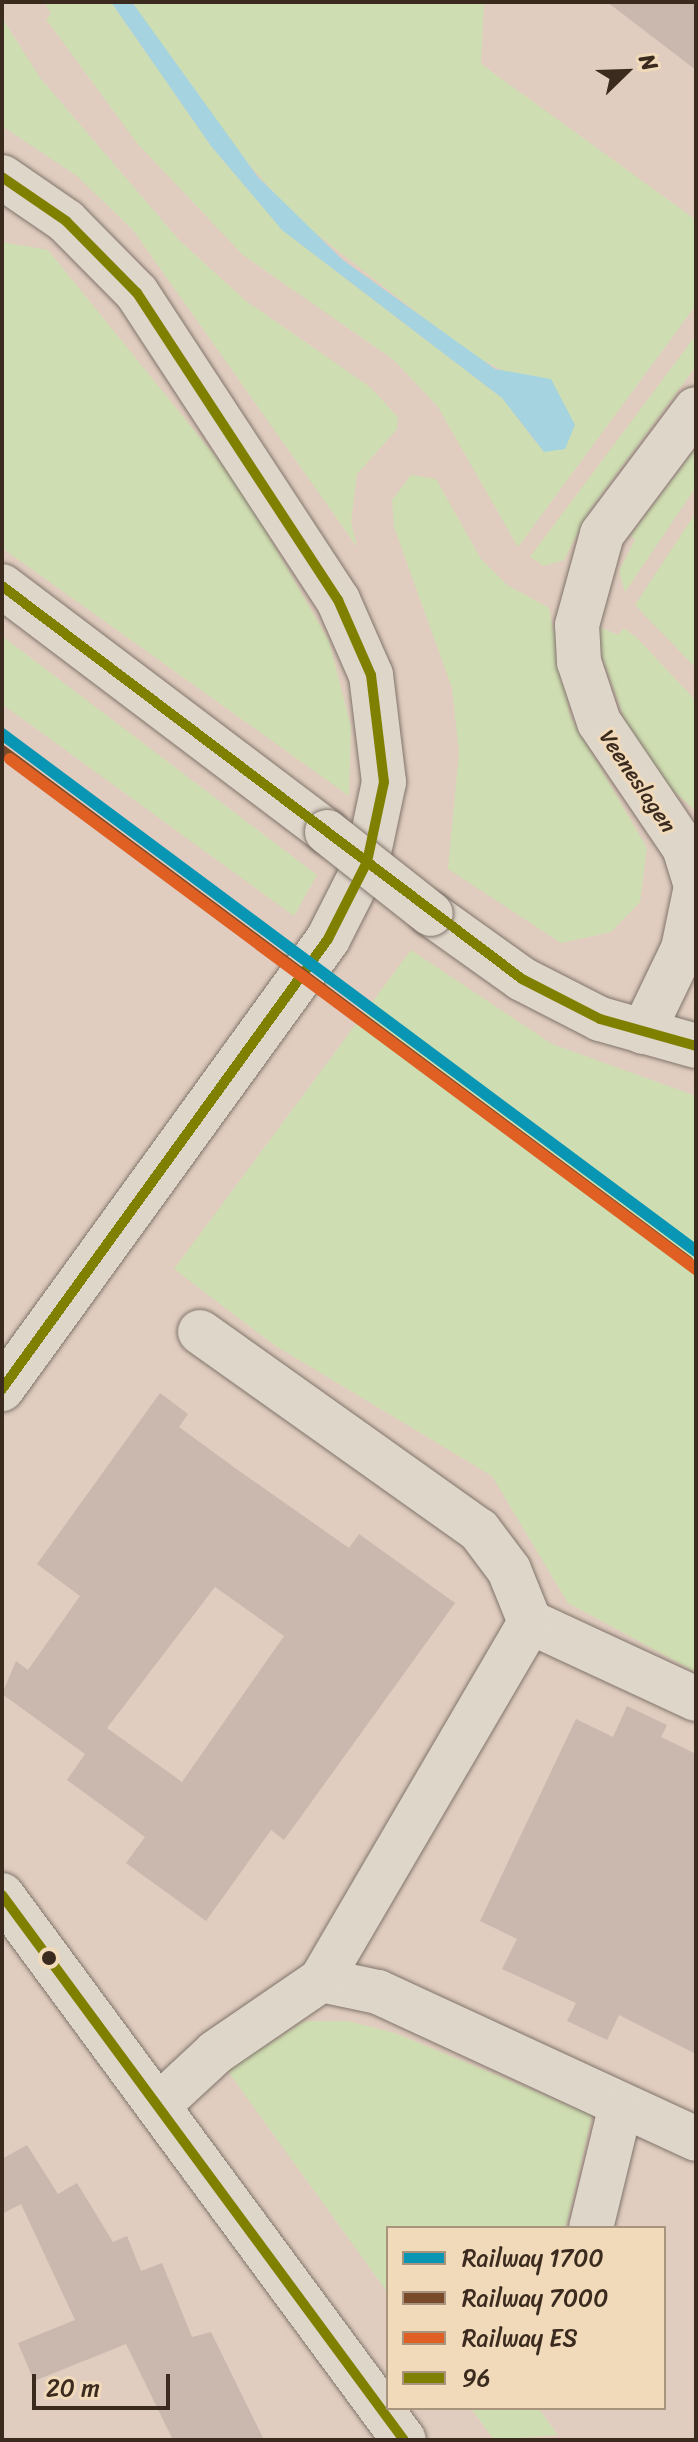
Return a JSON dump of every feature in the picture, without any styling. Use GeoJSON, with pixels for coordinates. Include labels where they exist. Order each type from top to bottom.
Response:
{"type":"FeatureCollection","features":[{"type":"Feature","properties":{"kind":"street"},"geometry":{"type":"LineString","coordinates":[[2,177],[66,221],[137,293],[338,600],[371,675],[384,782],[367,862],[328,939],[2,1389]]}},
{"type":"Feature","properties":{"kind":"street","name":"Veeneslagen"},"geometry":{"type":"LineString","coordinates":[[643,1032],[683,949],[696,886],[685,849],[599,722],[579,662],[577,625],[602,534],[696,409]]}},
{"type":"Feature","properties":{"kind":"street"},"geometry":{"type":"LineString","coordinates":[[2,586],[431,914],[522,979],[643,1032],[696,1046]]}},
{"type":"Feature","properties":{"kind":"street"},"geometry":{"type":"LineString","coordinates":[[200,1332],[479,1530],[509,1570],[530,1622],[696,1699]]}},
{"type":"Feature","properties":{"kind":"street"},"geometry":{"type":"LineString","coordinates":[[160,2104],[216,2052],[321,1980],[530,1622]]}},
{"type":"Feature","properties":{"kind":"street"},"geometry":{"type":"LineString","coordinates":[[2,1895],[160,2104],[404,2440]]}},
{"type":"Feature","properties":{"kind":"street"},"geometry":{"type":"LineString","coordinates":[[321,1980],[378,1992],[620,2109],[696,2139]]}},
{"type":"Feature","properties":{"kind":"street"},"geometry":{"type":"LineString","coordinates":[[591,2226],[620,2109]]}},
{"type":"Feature","properties":{"kind":"green space"},"geometry":{"type":"Polygon","coordinates":[[[44,2],[111,2],[211,146],[282,230],[502,398],[538,445],[508,373],[470,354],[296,218],[230,143],[132,2],[484,2],[481,64],[696,220],[696,305],[518,547],[438,407],[394,360],[243,255],[137,143],[46,19],[51,14],[44,2]]]}},
{"type":"Feature","properties":{"kind":"green space"},"geometry":{"type":"Polygon","coordinates":[[[2,18],[41,79],[179,240],[246,301],[370,387],[398,417],[397,429],[357,474],[351,522],[357,547],[133,230],[77,176],[2,126],[2,18]]]}},
{"type":"Feature","properties":{"kind":"green space"},"geometry":{"type":"Polygon","coordinates":[[[2,242],[48,250],[241,488],[329,641],[351,727],[349,796],[2,548],[2,242]]]}},
{"type":"Feature","properties":{"kind":"green space"},"geometry":{"type":"Polygon","coordinates":[[[696,335],[696,366],[589,511],[564,560],[544,566],[530,557],[696,335]]]}},
{"type":"Feature","properties":{"kind":"green space"},"geometry":{"type":"Polygon","coordinates":[[[696,448],[696,487],[625,592],[619,571],[635,540],[631,535],[696,448]]]}},
{"type":"Feature","properties":{"kind":"green space"},"geometry":{"type":"Polygon","coordinates":[[[411,475],[436,479],[481,559],[507,585],[549,608],[570,716],[647,848],[640,902],[611,932],[561,943],[448,869],[459,753],[452,688],[394,527],[392,500],[411,475]]]}},
{"type":"Feature","properties":{"kind":"green space"},"geometry":{"type":"Polygon","coordinates":[[[696,512],[696,668],[635,605],[696,512]]]}},
{"type":"Feature","properties":{"kind":"green space"},"geometry":{"type":"Polygon","coordinates":[[[600,627],[618,635],[624,628],[637,638],[696,701],[696,811],[670,788],[626,723],[601,654],[600,627]]]}},
{"type":"Feature","properties":{"kind":"green space"},"geometry":{"type":"Polygon","coordinates":[[[2,636],[317,875],[294,916],[2,704],[2,636]]]}},
{"type":"Feature","properties":{"kind":"green space"},"geometry":{"type":"Polygon","coordinates":[[[411,950],[552,1044],[696,1096],[696,1672],[568,1603],[492,1476],[274,1345],[174,1269],[411,950]]]}},
{"type":"Feature","properties":{"kind":"green space"},"geometry":{"type":"Polygon","coordinates":[[[305,2021],[348,2021],[395,2033],[592,2115],[566,2226],[386,2226],[386,2290],[227,2070],[305,2021]]]}},
{"type":"Feature","properties":{"kind":"green space"},"geometry":{"type":"Polygon","coordinates":[[[472,2410],[539,2410],[558,2435],[494,2440],[472,2410]]]}},
{"type":"Feature","properties":{"kind":"water"},"geometry":{"type":"Polygon","coordinates":[[[111,2],[132,2],[258,177],[343,260],[495,369],[551,379],[575,425],[565,449],[544,452],[502,398],[282,230],[211,146],[111,2]]]}},
{"type":"Feature","properties":{"kind":"building"},"geometry":{"type":"Polygon","coordinates":[[[607,2],[696,2],[696,70],[607,2]]]}},
{"type":"Feature","properties":{"kind":"building"},"geometry":{"type":"Polygon","coordinates":[[[160,1393],[188,1414],[179,1427],[235,1468],[349,1548],[359,1534],[455,1603],[284,1840],[271,1830],[206,1921],[126,1863],[145,1837],[67,1780],[85,1754],[2,1694],[16,1661],[28,1670],[80,1596],[37,1564],[160,1393]],[[215,1587],[107,1728],[182,1782],[284,1636],[215,1587]]]}},
{"type":"Feature","properties":{"kind":"building"},"geometry":{"type":"Polygon","coordinates":[[[627,1706],[667,1725],[661,1737],[696,1754],[696,2054],[619,2015],[607,2040],[567,2021],[576,2003],[502,1969],[517,1939],[480,1921],[576,1719],[613,1737],[627,1706]]]}},
{"type":"Feature","properties":{"kind":"building"},"geometry":{"type":"Polygon","coordinates":[[[27,2145],[58,2194],[77,2183],[113,2242],[127,2236],[141,2271],[162,2263],[192,2337],[211,2332],[264,2440],[173,2440],[126,2344],[34,2381],[18,2343],[75,2320],[21,2204],[2,2214],[2,2159],[27,2145]]]}},
{"type":"Feature","properties":{"kind":"rail line","name":"1700"},"geometry":{"type":"LineString","coordinates":[[2,734],[696,1251]]}},
{"type":"Feature","properties":{"kind":"rail line","name":"7000"},"geometry":{"type":"LineString","coordinates":[[2,751],[688,1262]]}},
{"type":"Feature","properties":{"kind":"rail line","name":"ES"},"geometry":{"type":"LineString","coordinates":[[10,759],[696,1269]]}},
{"type":"Feature","properties":{"kind":"transit line","name":"96"},"geometry":{"type":"LineString","coordinates":[[2,177],[66,221],[137,293],[338,600],[371,675],[384,782],[367,862],[328,939],[2,1389]]}},
{"type":"Feature","properties":{"kind":"transit line","name":"96"},"geometry":{"type":"LineString","coordinates":[[2,586],[522,979],[600,1019],[696,1046]]}},
{"type":"Feature","properties":{"kind":"transit line","name":"96"},"geometry":{"type":"LineString","coordinates":[[2,1895],[404,2440]]}}]}
